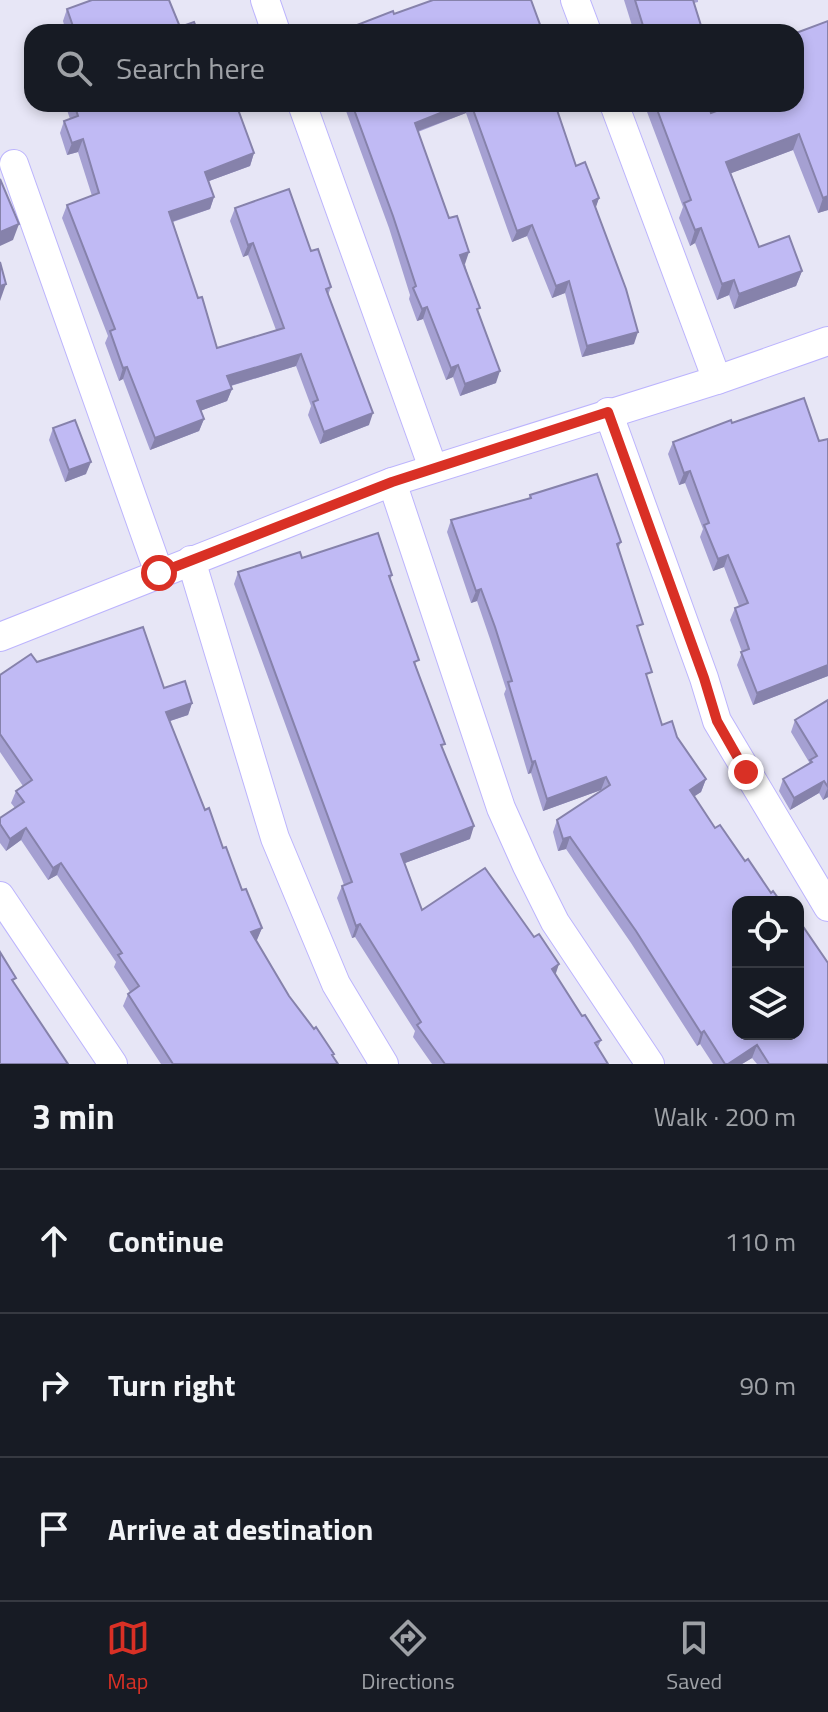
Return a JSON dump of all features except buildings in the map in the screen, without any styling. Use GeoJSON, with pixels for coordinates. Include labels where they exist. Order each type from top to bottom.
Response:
{"type":"FeatureCollection","features":[{"type":"Feature","properties":{"kind":"street"},"geometry":{"type":"LineString","coordinates":[[265,0],[273,24]]}},
{"type":"Feature","properties":{"kind":"street"},"geometry":{"type":"LineString","coordinates":[[575,0],[584,24]]}},
{"type":"Feature","properties":{"kind":"street"},"geometry":{"type":"LineString","coordinates":[[305,112],[433,468]]}},
{"type":"Feature","properties":{"kind":"street"},"geometry":{"type":"LineString","coordinates":[[617,112],[717,380]]}},
{"type":"Feature","properties":{"kind":"street"},"geometry":{"type":"LineString","coordinates":[[14,164],[159,573]]}},
{"type":"Feature","properties":{"kind":"street"},"geometry":{"type":"LineString","coordinates":[[0,637],[392,482],[608,412],[826,347]]}},
{"type":"Feature","properties":{"kind":"street"},"geometry":{"type":"LineString","coordinates":[[608,412],[717,721],[828,907]]}},
{"type":"Feature","properties":{"kind":"street"},"geometry":{"type":"LineString","coordinates":[[392,482],[501,808],[555,922],[650,1064]]}},
{"type":"Feature","properties":{"kind":"street"},"geometry":{"type":"LineString","coordinates":[[191,560],[280,852],[336,984],[384,1064]]}},
{"type":"Feature","properties":{"kind":"street"},"geometry":{"type":"LineString","coordinates":[[0,896],[113,1064]]}},
{"type":"Feature","properties":{"kind":"route"},"geometry":{"type":"LineString","coordinates":[[159,573],[392,482],[608,412],[717,721],[746,772]]}}]}
